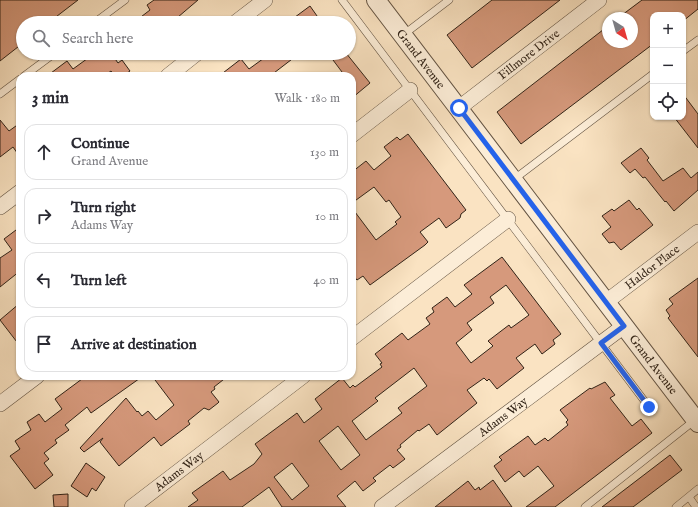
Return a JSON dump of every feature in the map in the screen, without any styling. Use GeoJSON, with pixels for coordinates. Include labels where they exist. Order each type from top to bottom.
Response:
{"type":"FeatureCollection","features":[{"type":"Feature","properties":{"kind":"street"},"geometry":{"type":"LineString","coordinates":[[244,16],[265,0]]}},
{"type":"Feature","properties":{"kind":"street","name":"Grand Avenue"},"geometry":{"type":"LineString","coordinates":[[376,0],[697,421]]}},
{"type":"Feature","properties":{"kind":"street","name":"Fillmore Drive"},"geometry":{"type":"LineString","coordinates":[[459,108],[599,0]]}},
{"type":"Feature","properties":{"kind":"street"},"geometry":{"type":"LineString","coordinates":[[173,72],[188,60]]}},
{"type":"Feature","properties":{"kind":"street"},"geometry":{"type":"LineString","coordinates":[[356,132],[410,90]]}},
{"type":"Feature","properties":{"kind":"street"},"geometry":{"type":"LineString","coordinates":[[0,207],[16,195]]}},
{"type":"Feature","properties":{"kind":"street"},"geometry":{"type":"LineString","coordinates":[[356,335],[508,219]]}},
{"type":"Feature","properties":{"kind":"street","name":"Haldor Place"},"geometry":{"type":"LineString","coordinates":[[606,302],[698,232]]}},
{"type":"Feature","properties":{"kind":"street","name":"Adams Way"},"geometry":{"type":"LineString","coordinates":[[382,507],[624,326]]}},
{"type":"Feature","properties":{"kind":"street"},"geometry":{"type":"LineString","coordinates":[[0,404],[32,380]]}},
{"type":"Feature","properties":{"kind":"street","name":"Adams Way"},"geometry":{"type":"LineString","coordinates":[[132,507],[297,380]]}},
{"type":"Feature","properties":{"kind":"lane"},"geometry":{"type":"LineString","coordinates":[[103,16],[125,0]]}},
{"type":"Feature","properties":{"kind":"lane"},"geometry":{"type":"LineString","coordinates":[[342,0],[354,16]]}},
{"type":"Feature","properties":{"kind":"lane"},"geometry":{"type":"LineString","coordinates":[[403,35],[449,0]]}},
{"type":"Feature","properties":{"kind":"lane"},"geometry":{"type":"LineString","coordinates":[[356,19],[649,407]]}},
{"type":"Feature","properties":{"kind":"lane"},"geometry":{"type":"LineString","coordinates":[[686,49],[698,40]]}},
{"type":"Feature","properties":{"kind":"lane"},"geometry":{"type":"LineString","coordinates":[[29,72],[46,60]]}},
{"type":"Feature","properties":{"kind":"lane"},"geometry":{"type":"LineString","coordinates":[[513,180],[650,76]]}},
{"type":"Feature","properties":{"kind":"lane"},"geometry":{"type":"LineString","coordinates":[[0,94],[16,82]]}},
{"type":"Feature","properties":{"kind":"lane"},"geometry":{"type":"LineString","coordinates":[[586,507],[697,421]]}},
{"type":"Feature","properties":{"kind":"lane"},"geometry":{"type":"LineString","coordinates":[[676,507],[698,489]]}},
{"type":"Feature","properties":{"kind":"lane"},"geometry":{"type":"LineString","coordinates":[[689,497],[696,507]]}},
{"type":"Feature","properties":{"kind":"building"},"geometry":{"type":"Polygon","coordinates":[[[0,0],[78,0],[57,16],[16,16],[16,48],[0,61],[0,0]]]}},
{"type":"Feature","properties":{"kind":"building"},"geometry":{"type":"Polygon","coordinates":[[[154,0],[198,0],[179,16],[142,16],[150,10],[147,5],[154,0]]]}},
{"type":"Feature","properties":{"kind":"building"},"geometry":{"type":"Polygon","coordinates":[[[492,0],[560,0],[472,68],[447,35],[492,0]]]}},
{"type":"Feature","properties":{"kind":"building"},"geometry":{"type":"Polygon","coordinates":[[[642,0],[698,0],[698,9],[686,19],[686,12],[650,12],[650,46],[521,144],[497,112],[602,31],[602,48],[638,48],[638,12],[626,12],[642,0]]]}},
{"type":"Feature","properties":{"kind":"building"},"geometry":{"type":"Polygon","coordinates":[[[310,6],[317,16],[296,16],[310,6]]]}},
{"type":"Feature","properties":{"kind":"building"},"geometry":{"type":"Polygon","coordinates":[[[85,60],[116,60],[118,63],[122,60],[130,71],[52,72],[67,61],[73,69],[85,60]]]}},
{"type":"Feature","properties":{"kind":"building"},"geometry":{"type":"Polygon","coordinates":[[[240,60],[242,60],[249,69],[261,60],[291,60],[275,72],[224,72],[240,60]]]}},
{"type":"Feature","properties":{"kind":"building"},"geometry":{"type":"Polygon","coordinates":[[[333,60],[352,60],[370,83],[356,95],[356,72],[342,72],[333,60]]]}},
{"type":"Feature","properties":{"kind":"building"},"geometry":{"type":"Polygon","coordinates":[[[686,98],[698,114],[698,148],[676,120],[686,120],[686,98]]]}},
{"type":"Feature","properties":{"kind":"building"},"geometry":{"type":"Polygon","coordinates":[[[0,120],[9,131],[16,126],[16,151],[13,147],[0,157],[0,120]]]}},
{"type":"Feature","properties":{"kind":"building"},"geometry":{"type":"Polygon","coordinates":[[[408,134],[466,210],[461,214],[460,218],[446,228],[439,218],[420,232],[428,242],[370,285],[363,276],[357,280],[356,279],[356,213],[376,240],[397,224],[395,222],[401,217],[389,200],[386,202],[374,187],[356,200],[356,169],[366,161],[374,170],[391,156],[384,147],[397,137],[400,140],[408,134]]]}},
{"type":"Feature","properties":{"kind":"building"},"geometry":{"type":"Polygon","coordinates":[[[641,148],[649,158],[647,160],[663,181],[683,168],[691,178],[698,172],[698,190],[674,211],[645,177],[643,178],[635,169],[630,173],[621,163],[641,148]]]}},
{"type":"Feature","properties":{"kind":"building"},"geometry":{"type":"Polygon","coordinates":[[[629,200],[637,210],[639,208],[653,225],[621,250],[614,242],[609,243],[602,234],[611,227],[602,216],[612,209],[614,211],[629,200]]]}},
{"type":"Feature","properties":{"kind":"building"},"geometry":{"type":"Polygon","coordinates":[[[16,230],[16,274],[0,287],[0,258],[12,250],[4,239],[16,230]]]}},
{"type":"Feature","properties":{"kind":"building"},"geometry":{"type":"Polygon","coordinates":[[[502,257],[561,334],[553,340],[555,344],[542,354],[535,344],[516,358],[524,368],[497,389],[489,379],[487,381],[484,378],[467,390],[477,403],[437,435],[429,424],[419,431],[418,430],[400,445],[401,447],[397,450],[405,459],[393,468],[390,465],[373,478],[376,481],[363,491],[355,481],[337,496],[346,507],[282,507],[269,487],[242,507],[188,507],[198,500],[192,493],[223,471],[230,480],[254,464],[262,454],[255,444],[297,413],[304,423],[322,409],[315,399],[339,380],[344,380],[350,388],[353,385],[355,387],[382,367],[380,364],[382,363],[375,354],[402,333],[408,340],[430,324],[426,318],[434,312],[432,308],[447,297],[455,307],[472,294],[464,285],[502,257]],[[506,285],[490,297],[494,303],[467,323],[472,330],[456,343],[471,363],[493,346],[488,341],[509,325],[511,328],[529,315],[506,285]],[[414,368],[375,398],[378,401],[352,421],[366,440],[402,413],[398,408],[427,386],[414,368]],[[338,426],[319,441],[341,470],[360,455],[338,426]],[[292,463],[274,477],[292,500],[309,486],[292,463]]]}},
{"type":"Feature","properties":{"kind":"building"},"geometry":{"type":"Polygon","coordinates":[[[698,278],[698,357],[668,318],[670,316],[666,310],[673,304],[669,299],[698,278]]]}},
{"type":"Feature","properties":{"kind":"building"},"geometry":{"type":"Polygon","coordinates":[[[16,306],[16,341],[0,320],[16,306]]]}},
{"type":"Feature","properties":{"kind":"building"},"geometry":{"type":"Polygon","coordinates":[[[81,380],[137,380],[91,413],[87,407],[65,425],[69,430],[55,440],[57,443],[44,453],[49,459],[44,463],[53,475],[35,489],[10,456],[20,449],[15,441],[31,430],[27,422],[39,414],[45,422],[62,409],[55,399],[81,380]]]}},
{"type":"Feature","properties":{"kind":"building"},"geometry":{"type":"Polygon","coordinates":[[[155,380],[223,380],[214,387],[215,389],[211,392],[219,402],[209,410],[204,408],[188,421],[190,424],[161,446],[154,437],[119,466],[100,442],[103,438],[84,452],[80,448],[126,398],[142,416],[148,411],[156,420],[174,405],[155,380]]]}},
{"type":"Feature","properties":{"kind":"building"},"geometry":{"type":"Polygon","coordinates":[[[605,382],[615,395],[610,398],[632,426],[641,419],[652,433],[555,507],[526,507],[554,486],[538,466],[524,477],[519,471],[505,482],[494,466],[502,460],[499,457],[528,436],[535,445],[545,438],[548,441],[568,425],[566,422],[568,420],[560,410],[590,388],[591,389],[605,382]]]}},
{"type":"Feature","properties":{"kind":"building"},"geometry":{"type":"Polygon","coordinates":[[[670,455],[682,470],[633,507],[602,507],[670,455]]]}},
{"type":"Feature","properties":{"kind":"building"},"geometry":{"type":"Polygon","coordinates":[[[86,463],[105,477],[96,491],[92,488],[87,497],[71,486],[86,463]]]}},
{"type":"Feature","properties":{"kind":"building"},"geometry":{"type":"Polygon","coordinates":[[[493,480],[512,507],[435,507],[468,481],[475,490],[479,487],[480,490],[493,480]]]}},
{"type":"Feature","properties":{"kind":"building"},"geometry":{"type":"Polygon","coordinates":[[[68,494],[68,507],[54,507],[53,495],[68,494]]]}},
{"type":"Feature","properties":{"kind":"route"},"geometry":{"type":"LineString","coordinates":[[459,108],[624,326],[601,343],[649,407]]}}]}
